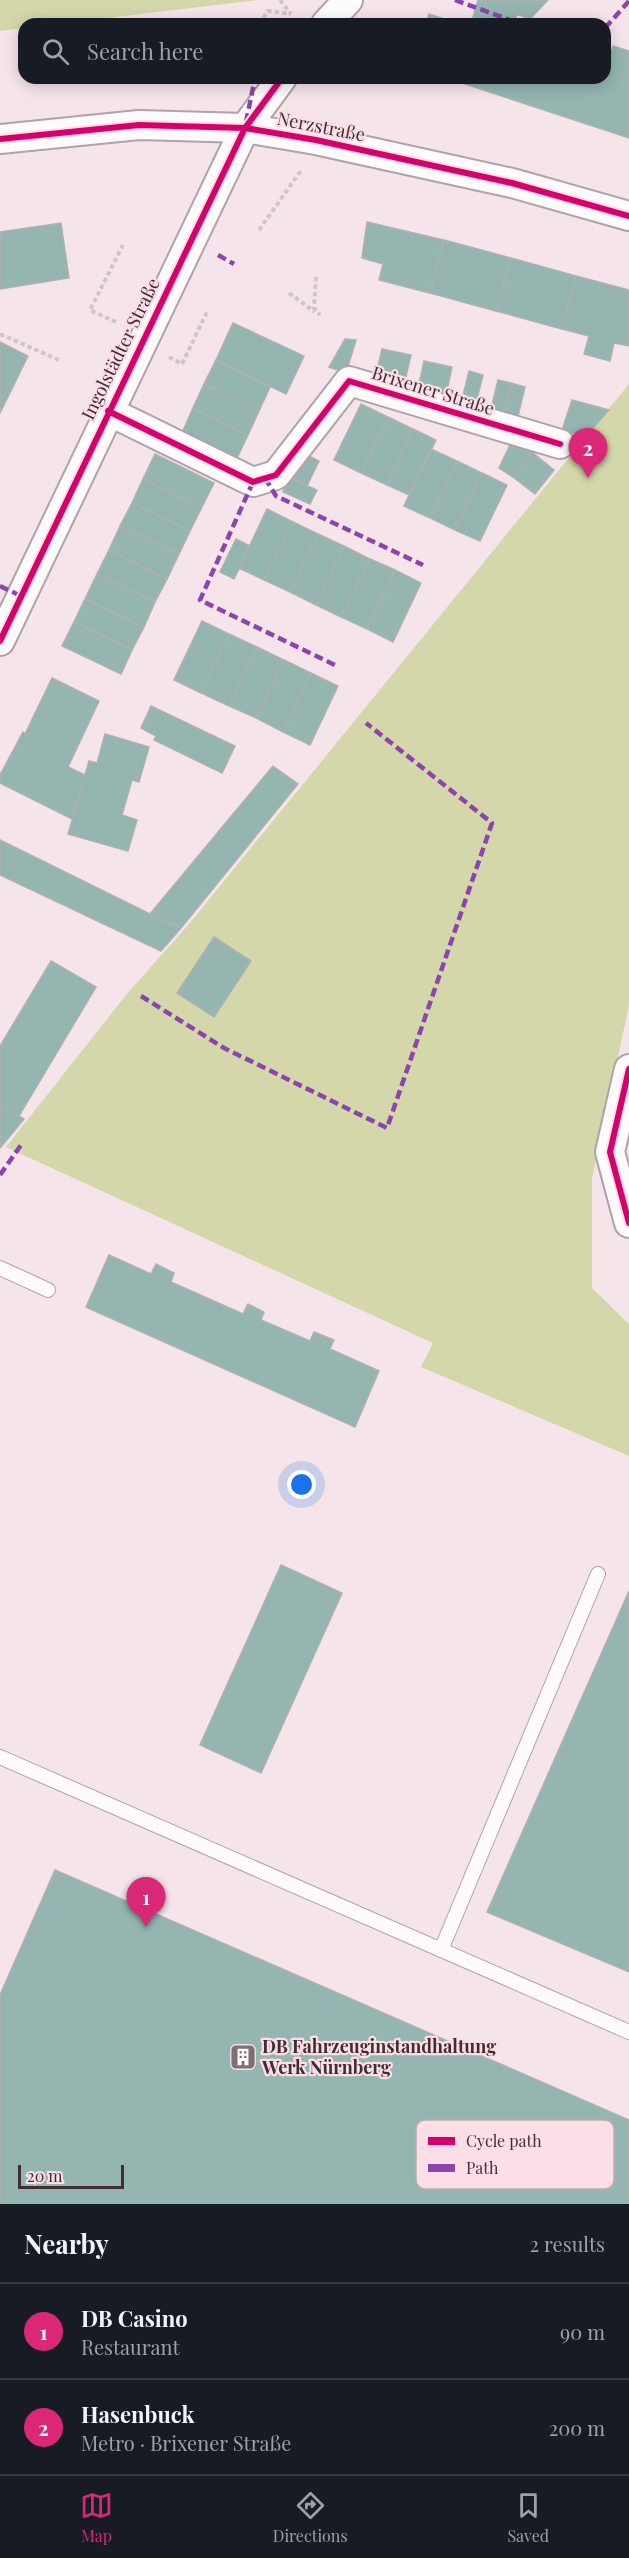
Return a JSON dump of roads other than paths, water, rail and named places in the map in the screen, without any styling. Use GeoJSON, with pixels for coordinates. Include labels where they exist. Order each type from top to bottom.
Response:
{"type":"FeatureCollection","features":[{"type":"Feature","properties":{"kind":"street"},"geometry":{"type":"LineString","coordinates":[[332,18],[348,0]]}},
{"type":"Feature","properties":{"kind":"street","name":"Ingolstädter Straße"},"geometry":{"type":"LineString","coordinates":[[0,641],[245,128],[278,84]]}},
{"type":"Feature","properties":{"kind":"street","name":"Nerzstraße"},"geometry":{"type":"LineString","coordinates":[[0,139],[140,125],[245,128],[316,140],[512,183],[629,216]]}},
{"type":"Feature","properties":{"kind":"street","name":"Brixener Straße"},"geometry":{"type":"LineString","coordinates":[[108,411],[253,482],[276,475],[349,381],[560,444]]}},
{"type":"Feature","properties":{"kind":"street"},"geometry":{"type":"LineString","coordinates":[[629,1070],[610,1152],[629,1223]]}},
{"type":"Feature","properties":{"kind":"lane"},"geometry":{"type":"LineString","coordinates":[[0,1268],[48,1290]]}},
{"type":"Feature","properties":{"kind":"lane"},"geometry":{"type":"LineString","coordinates":[[441,1950],[598,1574]]}},
{"type":"Feature","properties":{"kind":"lane"},"geometry":{"type":"LineString","coordinates":[[0,1757],[629,2032]]}},
{"type":"Feature","properties":{"kind":"place","name":"Hasenbuck"},"geometry":{"type":"Point","coordinates":[588,478]}},
{"type":"Feature","properties":{"kind":"place","name":"DB Casino"},"geometry":{"type":"Point","coordinates":[146,1927]}},
{"type":"Feature","properties":{"kind":"place","name":"DB Fahrzeuginstandhaltung Werk Nürnberg"},"geometry":{"type":"Point","coordinates":[243,2057]}}]}
